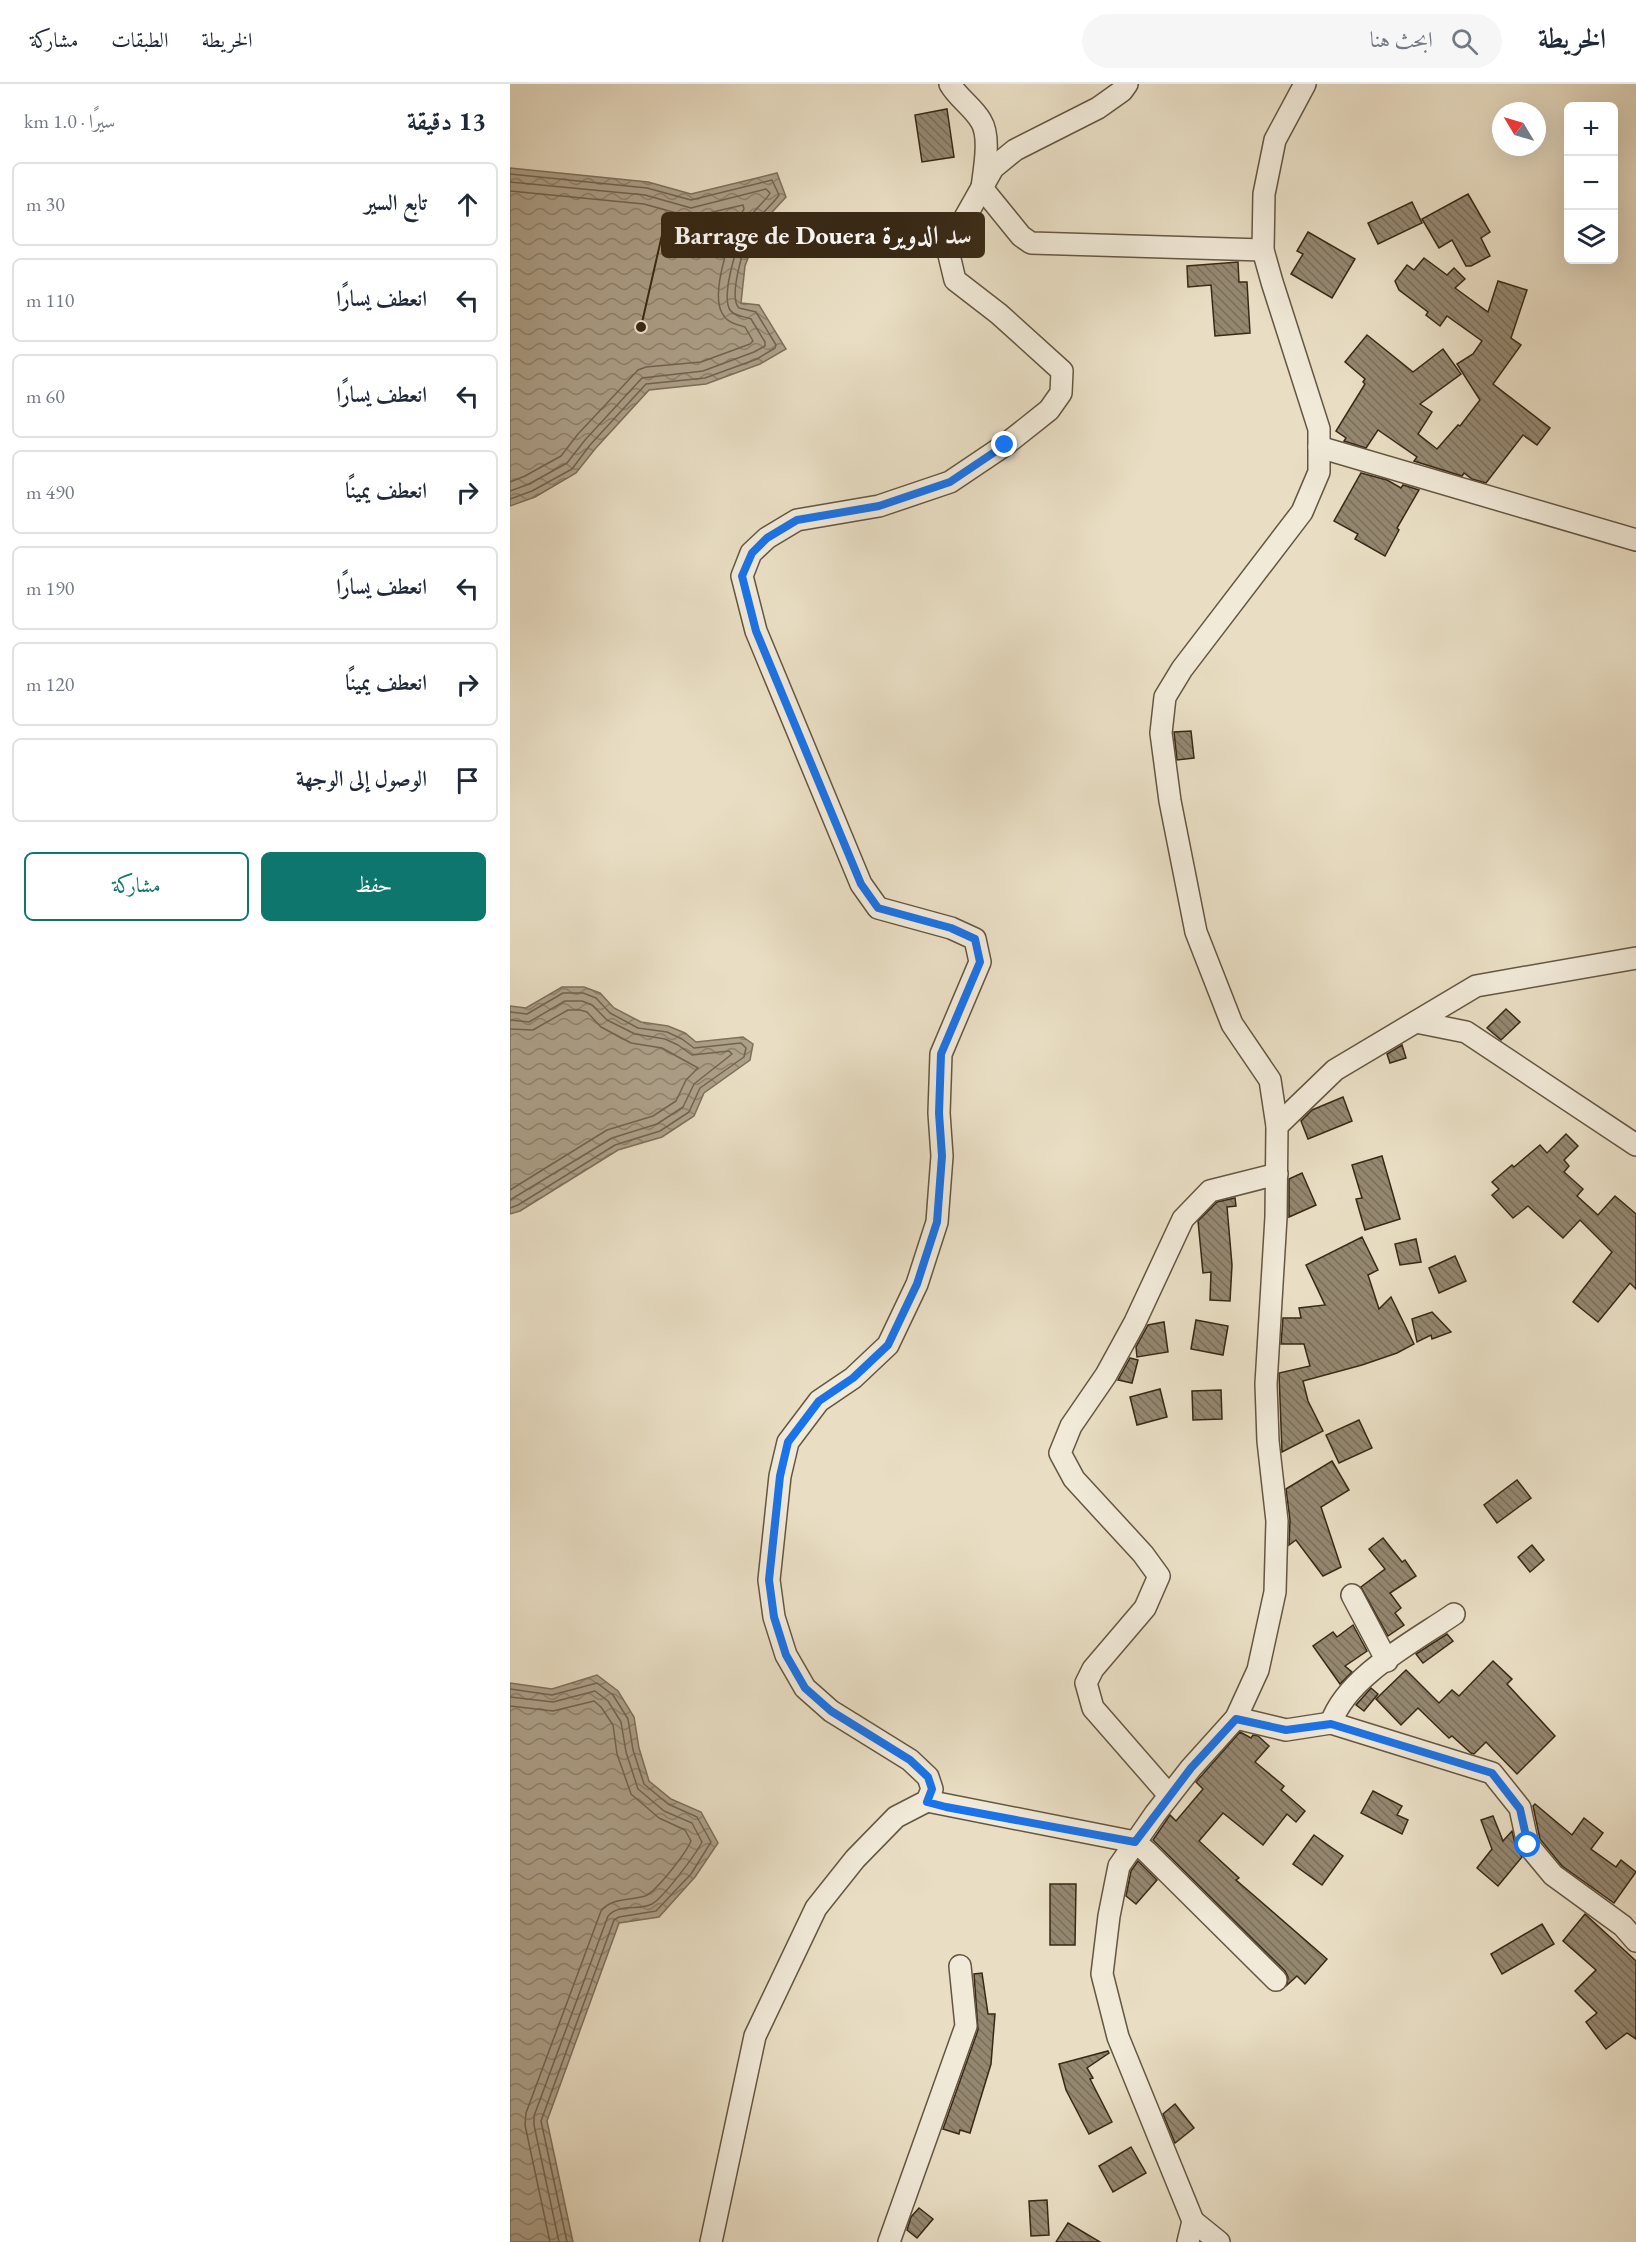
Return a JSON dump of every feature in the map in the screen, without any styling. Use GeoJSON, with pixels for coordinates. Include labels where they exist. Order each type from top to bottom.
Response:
{"type":"FeatureCollection","features":[{"type":"Feature","properties":{"kind":"street"},"geometry":{"type":"LineString","coordinates":[[950,84],[982,121],[986,153],[982,188],[1021,236],[1031,243],[1263,250]]}},
{"type":"Feature","properties":{"kind":"street"},"geometry":{"type":"LineString","coordinates":[[927,1802],[932,1789],[928,1777],[910,1760],[831,1711],[805,1688],[786,1655],[774,1617],[769,1580],[780,1476],[788,1442],[819,1401],[853,1378],[888,1345],[917,1284],[937,1222],[942,1156],[939,1113],[941,1054],[980,962],[975,939],[951,928],[878,908],[861,884],[756,631],[742,576],[752,553],[767,538],[797,520],[879,506],[950,482],[1049,410],[1061,393],[1062,371],[999,314],[955,280],[949,255],[958,230],[993,168],[1015,150],[1098,108],[1122,91],[1127,84]]}},
{"type":"Feature","properties":{"kind":"street"},"geometry":{"type":"LineString","coordinates":[[1219,2242],[1193,2221],[1118,2037],[1102,1974],[1108,1916],[1119,1866],[1169,1795],[1236,1719],[1258,1670],[1275,1592],[1277,1521],[1268,1441],[1266,1384],[1276,1217],[1277,1126],[1270,1080],[1232,1024],[1196,932],[1170,801],[1161,733],[1165,697],[1182,669],[1302,512],[1319,472],[1319,429],[1263,250],[1264,194],[1275,140],[1305,84]]}},
{"type":"Feature","properties":{"kind":"street"},"geometry":{"type":"LineString","coordinates":[[1319,447],[1636,540]]}},
{"type":"Feature","properties":{"kind":"street"},"geometry":{"type":"LineString","coordinates":[[1277,1126],[1335,1070],[1476,986],[1636,958]]}},
{"type":"Feature","properties":{"kind":"street"},"geometry":{"type":"LineString","coordinates":[[1416,1022],[1466,1032],[1636,1145]]}},
{"type":"Feature","properties":{"kind":"street"},"geometry":{"type":"LineString","coordinates":[[1169,1795],[1093,1708],[1086,1683],[1093,1669],[1145,1608],[1159,1576],[1143,1554],[1074,1479],[1060,1453],[1071,1426],[1106,1375],[1135,1322],[1183,1220],[1210,1191],[1277,1174]]}},
{"type":"Feature","properties":{"kind":"street"},"geometry":{"type":"LineString","coordinates":[[1352,1595],[1387,1661]]}},
{"type":"Feature","properties":{"kind":"street"},"geometry":{"type":"LineString","coordinates":[[1331,1724],[1336,1710],[1353,1688],[1387,1661],[1455,1614]]}},
{"type":"Feature","properties":{"kind":"street"},"geometry":{"type":"LineString","coordinates":[[1236,1719],[1286,1730],[1331,1724],[1492,1773],[1520,1809],[1528,1845],[1553,1875],[1623,1926],[1636,1941]]}},
{"type":"Feature","properties":{"kind":"street"},"geometry":{"type":"LineString","coordinates":[[711,2242],[755,2036],[816,1908],[855,1859],[896,1817],[927,1802],[1135,1842],[1276,1980]]}},
{"type":"Feature","properties":{"kind":"street"},"geometry":{"type":"LineString","coordinates":[[889,2242],[966,2026],[960,1966]]}},
{"type":"Feature","properties":{"kind":"street"},"geometry":{"type":"LineString","coordinates":[[1188,2242],[1193,2221]]}},
{"type":"Feature","properties":{"kind":"water"},"geometry":{"type":"Polygon","coordinates":[[[510,168],[648,182],[691,194],[777,173],[786,197],[761,224],[745,266],[741,303],[759,305],[786,349],[760,364],[706,384],[649,390],[576,473],[535,497],[510,506],[510,168]]]}},
{"type":"Feature","properties":{"kind":"water"},"geometry":{"type":"Polygon","coordinates":[[[562,987],[584,987],[600,993],[614,1008],[641,1022],[668,1026],[685,1033],[696,1042],[743,1037],[753,1044],[750,1060],[704,1093],[694,1116],[662,1137],[618,1150],[520,1211],[510,1214],[510,1006],[526,1008],[562,987]]]}},
{"type":"Feature","properties":{"kind":"water"},"geometry":{"type":"Polygon","coordinates":[[[597,1675],[618,1691],[634,1717],[639,1748],[649,1781],[671,1799],[701,1812],[718,1843],[695,1877],[659,1917],[619,1923],[547,2121],[573,2242],[510,2242],[510,1683],[552,1689],[597,1675]]]}},
{"type":"Feature","properties":{"kind":"building"},"geometry":{"type":"Polygon","coordinates":[[[947,109],[954,157],[922,162],[915,115],[947,109]]]}},
{"type":"Feature","properties":{"kind":"building"},"geometry":{"type":"Polygon","coordinates":[[[1468,194],[1490,232],[1481,238],[1490,256],[1471,266],[1466,266],[1452,240],[1439,248],[1422,219],[1468,194]]]}},
{"type":"Feature","properties":{"kind":"building"},"geometry":{"type":"Polygon","coordinates":[[[1412,202],[1422,223],[1378,244],[1368,223],[1412,202]]]}},
{"type":"Feature","properties":{"kind":"building"},"geometry":{"type":"Polygon","coordinates":[[[1308,232],[1355,259],[1332,298],[1291,274],[1303,254],[1297,251],[1308,232]]]}},
{"type":"Feature","properties":{"kind":"building"},"geometry":{"type":"Polygon","coordinates":[[[1424,258],[1447,275],[1454,268],[1465,279],[1455,288],[1488,312],[1498,281],[1527,290],[1511,338],[1521,345],[1493,384],[1550,428],[1537,445],[1523,435],[1486,483],[1472,479],[1464,473],[1462,476],[1414,461],[1417,457],[1378,430],[1366,448],[1344,441],[1346,438],[1336,431],[1365,384],[1363,382],[1365,379],[1345,362],[1367,335],[1413,372],[1443,349],[1461,374],[1420,404],[1432,412],[1418,434],[1437,449],[1458,425],[1460,426],[1480,400],[1457,364],[1473,354],[1482,341],[1447,316],[1440,326],[1426,315],[1428,312],[1399,290],[1395,281],[1407,265],[1414,270],[1424,258]]]}},
{"type":"Feature","properties":{"kind":"building"},"geometry":{"type":"Polygon","coordinates":[[[1238,262],[1239,282],[1247,282],[1250,333],[1215,336],[1211,285],[1188,287],[1187,266],[1238,262]]]}},
{"type":"Feature","properties":{"kind":"building"},"geometry":{"type":"Polygon","coordinates":[[[1361,473],[1387,480],[1401,488],[1403,485],[1419,490],[1397,528],[1399,530],[1385,556],[1355,539],[1358,534],[1334,521],[1361,473]]]}},
{"type":"Feature","properties":{"kind":"building"},"geometry":{"type":"Polygon","coordinates":[[[1191,731],[1194,758],[1177,760],[1174,732],[1191,731]]]}},
{"type":"Feature","properties":{"kind":"building"},"geometry":{"type":"Polygon","coordinates":[[[1506,1009],[1520,1022],[1501,1040],[1487,1028],[1506,1009]]]}},
{"type":"Feature","properties":{"kind":"building"},"geometry":{"type":"Polygon","coordinates":[[[1402,1045],[1406,1058],[1390,1063],[1387,1054],[1402,1045]]]}},
{"type":"Feature","properties":{"kind":"building"},"geometry":{"type":"Polygon","coordinates":[[[1343,1097],[1352,1121],[1308,1139],[1301,1121],[1312,1110],[1343,1097]]]}},
{"type":"Feature","properties":{"kind":"building"},"geometry":{"type":"Polygon","coordinates":[[[1566,1134],[1578,1146],[1564,1160],[1569,1166],[1564,1172],[1583,1189],[1577,1196],[1598,1215],[1615,1196],[1636,1214],[1636,1289],[1630,1283],[1598,1322],[1573,1302],[1612,1252],[1580,1220],[1563,1238],[1528,1206],[1513,1218],[1492,1195],[1499,1189],[1492,1182],[1512,1165],[1514,1167],[1540,1145],[1547,1153],[1566,1134]]]}},
{"type":"Feature","properties":{"kind":"building"},"geometry":{"type":"Polygon","coordinates":[[[1382,1156],[1400,1219],[1365,1230],[1356,1199],[1362,1198],[1352,1165],[1382,1156]]]}},
{"type":"Feature","properties":{"kind":"building"},"geometry":{"type":"Polygon","coordinates":[[[1302,1173],[1316,1205],[1289,1217],[1289,1179],[1302,1173]]]}},
{"type":"Feature","properties":{"kind":"building"},"geometry":{"type":"Polygon","coordinates":[[[1235,1198],[1236,1206],[1227,1207],[1232,1265],[1230,1301],[1210,1300],[1211,1272],[1203,1273],[1198,1221],[1217,1202],[1235,1198]]]}},
{"type":"Feature","properties":{"kind":"building"},"geometry":{"type":"Polygon","coordinates":[[[1362,1237],[1378,1270],[1368,1275],[1379,1309],[1391,1297],[1414,1344],[1397,1353],[1362,1365],[1303,1381],[1308,1401],[1323,1431],[1282,1452],[1279,1373],[1310,1366],[1304,1344],[1281,1344],[1283,1318],[1301,1318],[1299,1308],[1325,1305],[1306,1265],[1362,1237]]]}},
{"type":"Feature","properties":{"kind":"building"},"geometry":{"type":"Polygon","coordinates":[[[1416,1239],[1421,1262],[1400,1265],[1395,1244],[1416,1239]]]}},
{"type":"Feature","properties":{"kind":"building"},"geometry":{"type":"Polygon","coordinates":[[[1455,1256],[1466,1281],[1439,1293],[1429,1268],[1455,1256]]]}},
{"type":"Feature","properties":{"kind":"building"},"geometry":{"type":"Polygon","coordinates":[[[1432,1312],[1451,1332],[1432,1339],[1431,1335],[1417,1342],[1412,1319],[1432,1312]]]}},
{"type":"Feature","properties":{"kind":"building"},"geometry":{"type":"Polygon","coordinates":[[[1196,1320],[1228,1326],[1223,1355],[1191,1349],[1196,1320]]]}},
{"type":"Feature","properties":{"kind":"building"},"geometry":{"type":"Polygon","coordinates":[[[1164,1322],[1168,1352],[1137,1357],[1136,1347],[1148,1325],[1164,1322]]]}},
{"type":"Feature","properties":{"kind":"building"},"geometry":{"type":"Polygon","coordinates":[[[1130,1358],[1138,1360],[1132,1383],[1118,1380],[1130,1358]]]}},
{"type":"Feature","properties":{"kind":"building"},"geometry":{"type":"Polygon","coordinates":[[[1160,1389],[1167,1417],[1137,1425],[1130,1397],[1160,1389]]]}},
{"type":"Feature","properties":{"kind":"building"},"geometry":{"type":"Polygon","coordinates":[[[1221,1390],[1222,1419],[1193,1420],[1192,1391],[1221,1390]]]}},
{"type":"Feature","properties":{"kind":"building"},"geometry":{"type":"Polygon","coordinates":[[[1359,1420],[1372,1448],[1339,1463],[1326,1435],[1359,1420]]]}},
{"type":"Feature","properties":{"kind":"building"},"geometry":{"type":"Polygon","coordinates":[[[1332,1461],[1349,1490],[1321,1507],[1341,1567],[1323,1576],[1296,1540],[1289,1545],[1290,1520],[1286,1489],[1332,1461]]]}},
{"type":"Feature","properties":{"kind":"building"},"geometry":{"type":"Polygon","coordinates":[[[1517,1480],[1531,1498],[1497,1523],[1484,1505],[1517,1480]]]}},
{"type":"Feature","properties":{"kind":"building"},"geometry":{"type":"Polygon","coordinates":[[[1383,1538],[1402,1562],[1405,1560],[1416,1576],[1390,1593],[1401,1608],[1395,1613],[1404,1625],[1388,1636],[1361,1587],[1385,1569],[1369,1549],[1383,1538]]]}},
{"type":"Feature","properties":{"kind":"building"},"geometry":{"type":"Polygon","coordinates":[[[1532,1545],[1544,1560],[1530,1572],[1518,1557],[1532,1545]]]}},
{"type":"Feature","properties":{"kind":"building"},"geometry":{"type":"Polygon","coordinates":[[[1353,1625],[1367,1651],[1345,1666],[1352,1672],[1340,1684],[1313,1646],[1333,1632],[1337,1637],[1353,1625]]]}},
{"type":"Feature","properties":{"kind":"building"},"geometry":{"type":"Polygon","coordinates":[[[1447,1634],[1453,1641],[1423,1663],[1416,1654],[1447,1634]]]}},
{"type":"Feature","properties":{"kind":"building"},"geometry":{"type":"Polygon","coordinates":[[[1493,1661],[1512,1679],[1507,1684],[1555,1736],[1517,1774],[1486,1742],[1474,1754],[1471,1753],[1452,1736],[1449,1738],[1418,1708],[1401,1725],[1376,1699],[1406,1670],[1439,1703],[1452,1690],[1459,1696],[1493,1661]]]}},
{"type":"Feature","properties":{"kind":"building"},"geometry":{"type":"Polygon","coordinates":[[[1371,1688],[1378,1694],[1364,1711],[1356,1705],[1371,1688]]]}},
{"type":"Feature","properties":{"kind":"building"},"geometry":{"type":"Polygon","coordinates":[[[1240,1732],[1251,1738],[1253,1735],[1258,1736],[1269,1746],[1255,1762],[1284,1786],[1281,1790],[1305,1811],[1296,1822],[1287,1814],[1263,1845],[1223,1813],[1199,1841],[1239,1878],[1236,1880],[1327,1959],[1305,1984],[1297,1976],[1287,1985],[1288,1977],[1285,1971],[1153,1840],[1170,1815],[1176,1821],[1203,1789],[1196,1782],[1240,1732]]]}},
{"type":"Feature","properties":{"kind":"building"},"geometry":{"type":"Polygon","coordinates":[[[1373,1791],[1402,1806],[1397,1815],[1408,1820],[1402,1834],[1361,1813],[1373,1791]]]}},
{"type":"Feature","properties":{"kind":"building"},"geometry":{"type":"Polygon","coordinates":[[[1535,1804],[1572,1835],[1584,1818],[1603,1833],[1591,1849],[1616,1867],[1621,1860],[1636,1872],[1614,1903],[1562,1866],[1540,1839],[1533,1806],[1535,1804]]]}},
{"type":"Feature","properties":{"kind":"building"},"geometry":{"type":"Polygon","coordinates":[[[1493,1816],[1503,1841],[1512,1831],[1516,1848],[1522,1857],[1498,1886],[1477,1868],[1492,1849],[1481,1820],[1493,1816]]]}},
{"type":"Feature","properties":{"kind":"building"},"geometry":{"type":"Polygon","coordinates":[[[1314,1835],[1343,1856],[1322,1885],[1293,1864],[1314,1835]]]}},
{"type":"Feature","properties":{"kind":"building"},"geometry":{"type":"Polygon","coordinates":[[[1138,1861],[1157,1880],[1136,1904],[1126,1896],[1131,1871],[1138,1861]]]}},
{"type":"Feature","properties":{"kind":"building"},"geometry":{"type":"Polygon","coordinates":[[[1050,1884],[1076,1884],[1075,1945],[1050,1945],[1050,1884]]]}},
{"type":"Feature","properties":{"kind":"building"},"geometry":{"type":"Polygon","coordinates":[[[1585,1914],[1636,1961],[1636,2039],[1627,2033],[1606,2049],[1586,2022],[1597,2013],[1575,1991],[1596,1970],[1563,1941],[1585,1914]]]}},
{"type":"Feature","properties":{"kind":"building"},"geometry":{"type":"Polygon","coordinates":[[[1542,1924],[1554,1944],[1502,1974],[1491,1954],[1542,1924]]]}},
{"type":"Feature","properties":{"kind":"building"},"geometry":{"type":"Polygon","coordinates":[[[982,1973],[988,2014],[995,2014],[991,2064],[970,2133],[960,2130],[959,2134],[943,2129],[978,2030],[974,1974],[982,1973]]]}},
{"type":"Feature","properties":{"kind":"building"},"geometry":{"type":"Polygon","coordinates":[[[1108,2051],[1109,2053],[1087,2068],[1093,2078],[1090,2079],[1112,2122],[1089,2134],[1066,2090],[1059,2064],[1108,2051]]]}},
{"type":"Feature","properties":{"kind":"building"},"geometry":{"type":"Polygon","coordinates":[[[1175,2104],[1194,2128],[1175,2143],[1163,2114],[1175,2104]]]}},
{"type":"Feature","properties":{"kind":"building"},"geometry":{"type":"Polygon","coordinates":[[[1131,2147],[1146,2173],[1113,2192],[1099,2166],[1131,2147]]]}},
{"type":"Feature","properties":{"kind":"building"},"geometry":{"type":"Polygon","coordinates":[[[1047,2200],[1049,2235],[1031,2236],[1029,2201],[1047,2200]]]}},
{"type":"Feature","properties":{"kind":"building"},"geometry":{"type":"Polygon","coordinates":[[[919,2208],[933,2219],[917,2238],[907,2230],[911,2217],[919,2208]]]}},
{"type":"Feature","properties":{"kind":"building"},"geometry":{"type":"Polygon","coordinates":[[[1068,2223],[1100,2242],[1056,2242],[1068,2223]]]}},
{"type":"Feature","properties":{"kind":"place","name":"Barrage de Douera سد الدويرة"},"geometry":{"type":"Point","coordinates":[641,327]}},
{"type":"Feature","properties":{"kind":"route"},"geometry":{"type":"LineString","coordinates":[[1005,445],[950,482],[879,506],[797,520],[767,538],[752,553],[742,576],[756,631],[861,884],[878,908],[951,928],[975,939],[980,962],[941,1054],[939,1113],[942,1156],[937,1222],[917,1284],[888,1345],[853,1378],[819,1401],[788,1442],[780,1476],[769,1580],[774,1617],[786,1655],[805,1688],[831,1711],[910,1760],[928,1777],[932,1789],[927,1802],[946,1807],[1135,1842],[1191,1768],[1236,1719],[1286,1730],[1331,1724],[1492,1773],[1520,1809],[1528,1845]]}}]}
